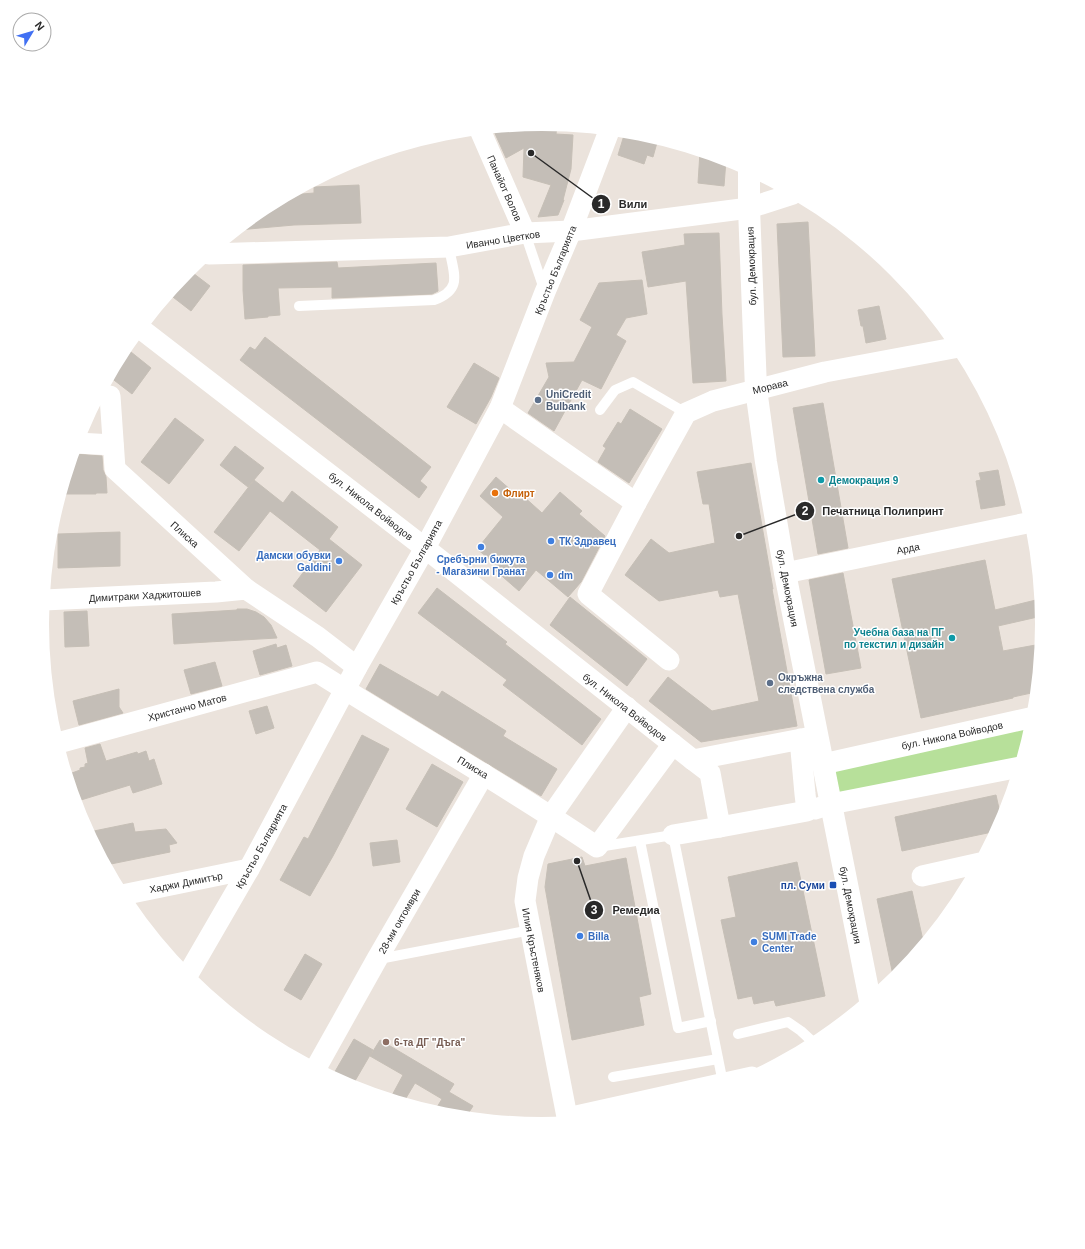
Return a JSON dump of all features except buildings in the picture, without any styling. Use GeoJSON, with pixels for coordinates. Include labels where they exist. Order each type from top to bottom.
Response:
{"type":"FeatureCollection","features":[{"type":"Feature","properties":{"kind":"street","name":"Панайот Волов"},"geometry":{"type":"LineString","coordinates":[[482,135],[525,233]]}},
{"type":"Feature","properties":{"kind":"street","name":"Кръстьо Българията"},"geometry":{"type":"LineString","coordinates":[[191,970],[249,869],[346,690],[357,666],[424,548],[500,408],[545,292],[571,231],[607,135]]}},
{"type":"Feature","properties":{"kind":"street","name":"бул. Демокрация"},"geometry":{"type":"LineString","coordinates":[[749,177],[756,389],[766,462],[809,738],[823,764],[869,995]]}},
{"type":"Feature","properties":{"kind":"street","name":"Иванчо Цветков"},"geometry":{"type":"LineString","coordinates":[[222,249],[449,248],[525,233],[571,231],[749,208],[787,196]]}},
{"type":"Feature","properties":{"kind":"street","name":"бул. Никола Войводов"},"geometry":{"type":"LineString","coordinates":[[145,333],[424,548],[710,773],[720,827]]}},
{"type":"Feature","properties":{"kind":"street","name":"Морава"},"geometry":{"type":"LineString","coordinates":[[686,413],[713,401],[825,372],[952,348]]}},
{"type":"Feature","properties":{"kind":"street","name":"Плиска"},"geometry":{"type":"LineString","coordinates":[[110,396],[115,469],[246,589],[318,637],[357,666]]}},
{"type":"Feature","properties":{"kind":"street"},"geometry":{"type":"LineString","coordinates":[[500,408],[636,503]]}},
{"type":"Feature","properties":{"kind":"street"},"geometry":{"type":"LineString","coordinates":[[669,660],[588,594],[686,413]]}},
{"type":"Feature","properties":{"kind":"street"},"geometry":{"type":"LineString","coordinates":[[84,443],[113,445]]}},
{"type":"Feature","properties":{"kind":"street","name":"Арда"},"geometry":{"type":"LineString","coordinates":[[784,573],[1026,523]]}},
{"type":"Feature","properties":{"kind":"street","name":"Димитраки Хаджитошев"},"geometry":{"type":"LineString","coordinates":[[50,600],[216,592],[246,589]]}},
{"type":"Feature","properties":{"kind":"street","name":"Христанчо Матов"},"geometry":{"type":"LineString","coordinates":[[63,742],[339,666],[357,666]]}},
{"type":"Feature","properties":{"kind":"street"},"geometry":{"type":"LineString","coordinates":[[316,672],[346,690]]}},
{"type":"Feature","properties":{"kind":"street","name":"Плиска"},"geometry":{"type":"LineString","coordinates":[[346,690],[484,774],[597,847]]}},
{"type":"Feature","properties":{"kind":"street","name":"Илия Кръстеняков"},"geometry":{"type":"LineString","coordinates":[[567,1117],[525,900],[528,878],[534,856],[551,816],[627,708]]}},
{"type":"Feature","properties":{"kind":"street","name":"бул. Никола Войводов"},"geometry":{"type":"LineString","coordinates":[[823,764],[1027,719]]}},
{"type":"Feature","properties":{"kind":"street"},"geometry":{"type":"LineString","coordinates":[[693,760],[809,738],[805,794],[807,811]]}},
{"type":"Feature","properties":{"kind":"street"},"geometry":{"type":"LineString","coordinates":[[597,847],[673,744]]}},
{"type":"Feature","properties":{"kind":"street"},"geometry":{"type":"LineString","coordinates":[[673,836],[807,811],[831,804],[1014,768]]}},
{"type":"Feature","properties":{"kind":"street","name":"28-ми октомври"},"geometry":{"type":"LineString","coordinates":[[318,1064],[484,774]]}},
{"type":"Feature","properties":{"kind":"street"},"geometry":{"type":"LineString","coordinates":[[922,876],[974,864]]}},
{"type":"Feature","properties":{"kind":"street","name":"Хаджи Димитър"},"geometry":{"type":"LineString","coordinates":[[129,894],[249,869]]}},
{"type":"Feature","properties":{"kind":"street"},"geometry":{"type":"LineString","coordinates":[[584,1116],[723,1083]]}},
{"type":"Feature","properties":{"kind":"lane","name":"Панайот Волов"},"geometry":{"type":"LineString","coordinates":[[525,233],[545,292]]}},
{"type":"Feature","properties":{"kind":"lane"},"geometry":{"type":"LineString","coordinates":[[299,306],[434,300],[444,296],[452,289],[455,282],[449,248]]}},
{"type":"Feature","properties":{"kind":"lane"},"geometry":{"type":"LineString","coordinates":[[600,410],[616,390],[633,382],[686,413]]}},
{"type":"Feature","properties":{"kind":"lane"},"geometry":{"type":"LineString","coordinates":[[597,847],[673,836],[723,1083]]}},
{"type":"Feature","properties":{"kind":"lane"},"geometry":{"type":"LineString","coordinates":[[640,841],[678,1028],[711,1021]]}},
{"type":"Feature","properties":{"kind":"lane"},"geometry":{"type":"LineString","coordinates":[[377,959],[531,930]]}},
{"type":"Feature","properties":{"kind":"lane"},"geometry":{"type":"LineString","coordinates":[[738,1034],[788,1022],[810,1039]]}},
{"type":"Feature","properties":{"kind":"lane"},"geometry":{"type":"LineString","coordinates":[[613,1077],[718,1059]]}},
{"type":"Feature","properties":{"kind":"green space"},"geometry":{"type":"Polygon","coordinates":[[[1026,723],[1015,765],[831,804],[823,764],[1026,723]]]}},
{"type":"Feature","properties":{"kind":"place","name":"Вили"},"geometry":{"type":"Point","coordinates":[531,153]}},
{"type":"Feature","properties":{"kind":"place","name":"UniCredit Bulbank"},"geometry":{"type":"Point","coordinates":[538,400]}},
{"type":"Feature","properties":{"kind":"place","name":"Демокрация 9"},"geometry":{"type":"Point","coordinates":[821,480]}},
{"type":"Feature","properties":{"kind":"place","name":"Флирт"},"geometry":{"type":"Point","coordinates":[495,493]}},
{"type":"Feature","properties":{"kind":"place","name":"Печатница Полипринт"},"geometry":{"type":"Point","coordinates":[739,536]}},
{"type":"Feature","properties":{"kind":"place","name":"ТК Здравец"},"geometry":{"type":"Point","coordinates":[551,541]}},
{"type":"Feature","properties":{"kind":"place","name":"Сребърни бижута - Магазини Гранат"},"geometry":{"type":"Point","coordinates":[481,547]}},
{"type":"Feature","properties":{"kind":"place","name":"Дамски обувки Galdini"},"geometry":{"type":"Point","coordinates":[339,561]}},
{"type":"Feature","properties":{"kind":"place","name":"dm"},"geometry":{"type":"Point","coordinates":[550,575]}},
{"type":"Feature","properties":{"kind":"place","name":"Учебна база на ПГ по текстил и дизайн"},"geometry":{"type":"Point","coordinates":[952,638]}},
{"type":"Feature","properties":{"kind":"place","name":"Окръжна следствена служба"},"geometry":{"type":"Point","coordinates":[770,683]}},
{"type":"Feature","properties":{"kind":"place","name":"Ремедиа"},"geometry":{"type":"Point","coordinates":[577,861]}},
{"type":"Feature","properties":{"kind":"place","name":"пл. Суми"},"geometry":{"type":"Point","coordinates":[833,885]}},
{"type":"Feature","properties":{"kind":"place","name":"Billa"},"geometry":{"type":"Point","coordinates":[580,936]}},
{"type":"Feature","properties":{"kind":"place","name":"SUMI Trade Center"},"geometry":{"type":"Point","coordinates":[754,942]}},
{"type":"Feature","properties":{"kind":"place","name":"6-та ДГ \"Дъга\""},"geometry":{"type":"Point","coordinates":[386,1042]}}]}
